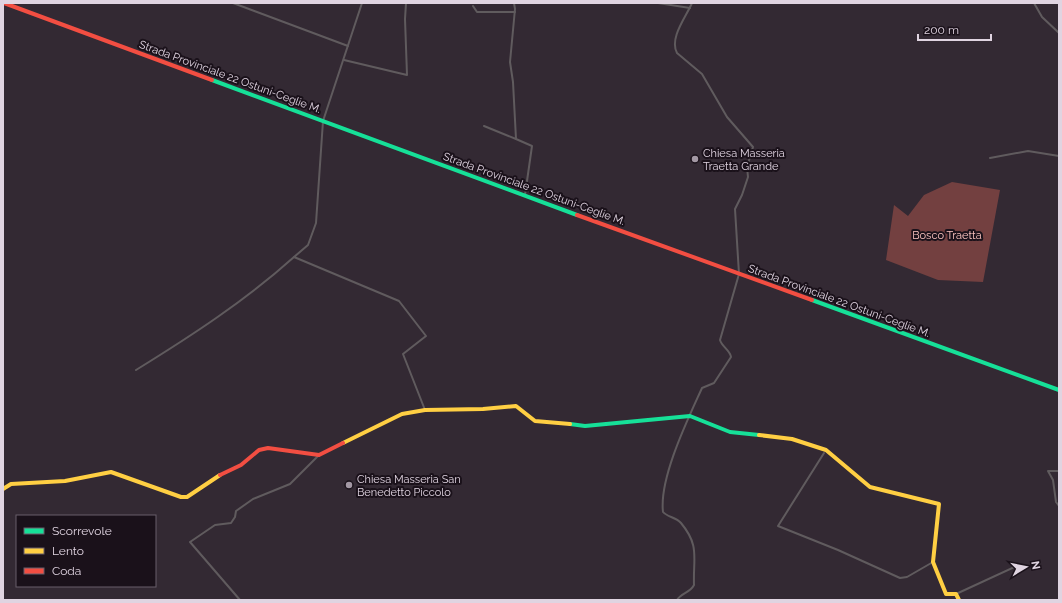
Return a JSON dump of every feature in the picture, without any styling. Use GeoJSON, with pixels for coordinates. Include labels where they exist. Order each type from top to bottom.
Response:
{"type":"FeatureCollection","features":[{"type":"Feature","properties":{"kind":"main road","name":"Strada Provinciale 22 Ostuni-Ceglie M."},"geometry":{"type":"LineString","coordinates":[[4,3],[739,274],[1059,390]]}},
{"type":"Feature","properties":{"kind":"main road"},"geometry":{"type":"LineString","coordinates":[[3,489],[11,484],[65,481],[111,472],[181,497],[187,497],[222,474],[242,465],[258,450],[268,448],[319,455],[402,414],[425,410],[483,410],[520,406],[530,418],[535,421],[585,426],[690,416],[730,432],[792,439],[826,450],[870,487],[936,502],[939,504],[933,562],[946,594],[956,594],[959,600]]}},
{"type":"Feature","properties":{"kind":"street"},"geometry":{"type":"LineString","coordinates":[[233,3],[348,46]]}},
{"type":"Feature","properties":{"kind":"street"},"geometry":{"type":"LineString","coordinates":[[136,370],[198,332],[239,303],[308,245],[316,223],[323,121],[362,3]]}},
{"type":"Feature","properties":{"kind":"street"},"geometry":{"type":"LineString","coordinates":[[344,60],[407,75],[405,19],[406,3]]}},
{"type":"Feature","properties":{"kind":"street"},"geometry":{"type":"LineString","coordinates":[[514,3],[515,12],[510,62],[513,82],[516,139]]}},
{"type":"Feature","properties":{"kind":"street"},"geometry":{"type":"LineString","coordinates":[[658,3],[690,8]]}},
{"type":"Feature","properties":{"kind":"street"},"geometry":{"type":"LineString","coordinates":[[676,600],[678,597],[691,590],[694,585],[694,547],[680,522],[675,518],[665,515],[662,508],[665,486],[676,447],[702,388],[714,383],[731,357],[721,344],[720,340],[739,274],[735,209],[746,182],[747,167],[753,147],[727,117],[702,74],[677,53],[675,49],[676,36],[692,3]]}},
{"type":"Feature","properties":{"kind":"street"},"geometry":{"type":"LineString","coordinates":[[1034,3],[1042,17],[1059,33]]}},
{"type":"Feature","properties":{"kind":"street"},"geometry":{"type":"LineString","coordinates":[[473,6],[477,12],[515,12]]}},
{"type":"Feature","properties":{"kind":"street"},"geometry":{"type":"LineString","coordinates":[[484,126],[532,146],[525,195]]}},
{"type":"Feature","properties":{"kind":"street"},"geometry":{"type":"LineString","coordinates":[[990,158],[1028,150],[1059,156]]}},
{"type":"Feature","properties":{"kind":"street"},"geometry":{"type":"LineString","coordinates":[[294,257],[399,301],[426,336],[403,354],[425,410]]}},
{"type":"Feature","properties":{"kind":"street"},"geometry":{"type":"LineString","coordinates":[[824,453],[778,526],[838,550],[900,578],[907,577],[933,562]]}},
{"type":"Feature","properties":{"kind":"street"},"geometry":{"type":"LineString","coordinates":[[240,600],[190,542],[216,525],[231,522],[235,517],[236,511],[253,499],[290,484],[319,455]]}},
{"type":"Feature","properties":{"kind":"street"},"geometry":{"type":"LineString","coordinates":[[1059,471],[1048,471],[1053,480],[1056,502],[1059,506]]}},
{"type":"Feature","properties":{"kind":"street"},"geometry":{"type":"LineString","coordinates":[[956,594],[1019,565]]}},
{"type":"Feature","properties":{"kind":"green space","name":"Bosco Traetta"},"geometry":{"type":"Polygon","coordinates":[[[952,182],[1000,190],[983,282],[938,280],[886,260],[894,205],[908,216],[924,195],[952,182]]]}},
{"type":"Feature","properties":{"kind":"traffic: fast"},"geometry":{"type":"LineString","coordinates":[[212,80],[577,215]]}},
{"type":"Feature","properties":{"kind":"traffic: fast"},"geometry":{"type":"LineString","coordinates":[[812,300],[1059,390]]}},
{"type":"Feature","properties":{"kind":"traffic: fast"},"geometry":{"type":"LineString","coordinates":[[570,424],[585,426],[690,416],[730,432],[759,435]]}},
{"type":"Feature","properties":{"kind":"traffic: slow"},"geometry":{"type":"LineString","coordinates":[[343,443],[402,414],[425,410],[483,409],[516,406],[535,421],[570,424]]}},
{"type":"Feature","properties":{"kind":"traffic: slow"},"geometry":{"type":"LineString","coordinates":[[759,435],[792,439],[826,450],[870,487],[939,504],[933,562],[946,594],[956,594],[959,600]]}},
{"type":"Feature","properties":{"kind":"traffic: slow"},"geometry":{"type":"LineString","coordinates":[[3,489],[11,484],[65,481],[111,472],[181,497],[187,497],[220,475]]}},
{"type":"Feature","properties":{"kind":"traffic: jam"},"geometry":{"type":"LineString","coordinates":[[4,3],[212,80]]}},
{"type":"Feature","properties":{"kind":"traffic: jam"},"geometry":{"type":"LineString","coordinates":[[577,215],[812,300]]}},
{"type":"Feature","properties":{"kind":"traffic: jam"},"geometry":{"type":"LineString","coordinates":[[220,475],[241,465],[259,450],[268,448],[319,455],[343,443]]}},
{"type":"Feature","properties":{"kind":"place","name":"Chiesa Masseria Traetta Grande"},"geometry":{"type":"Point","coordinates":[695,159]}},
{"type":"Feature","properties":{"kind":"place","name":"Chiesa Masseria San Benedetto Piccolo"},"geometry":{"type":"Point","coordinates":[349,485]}}]}
